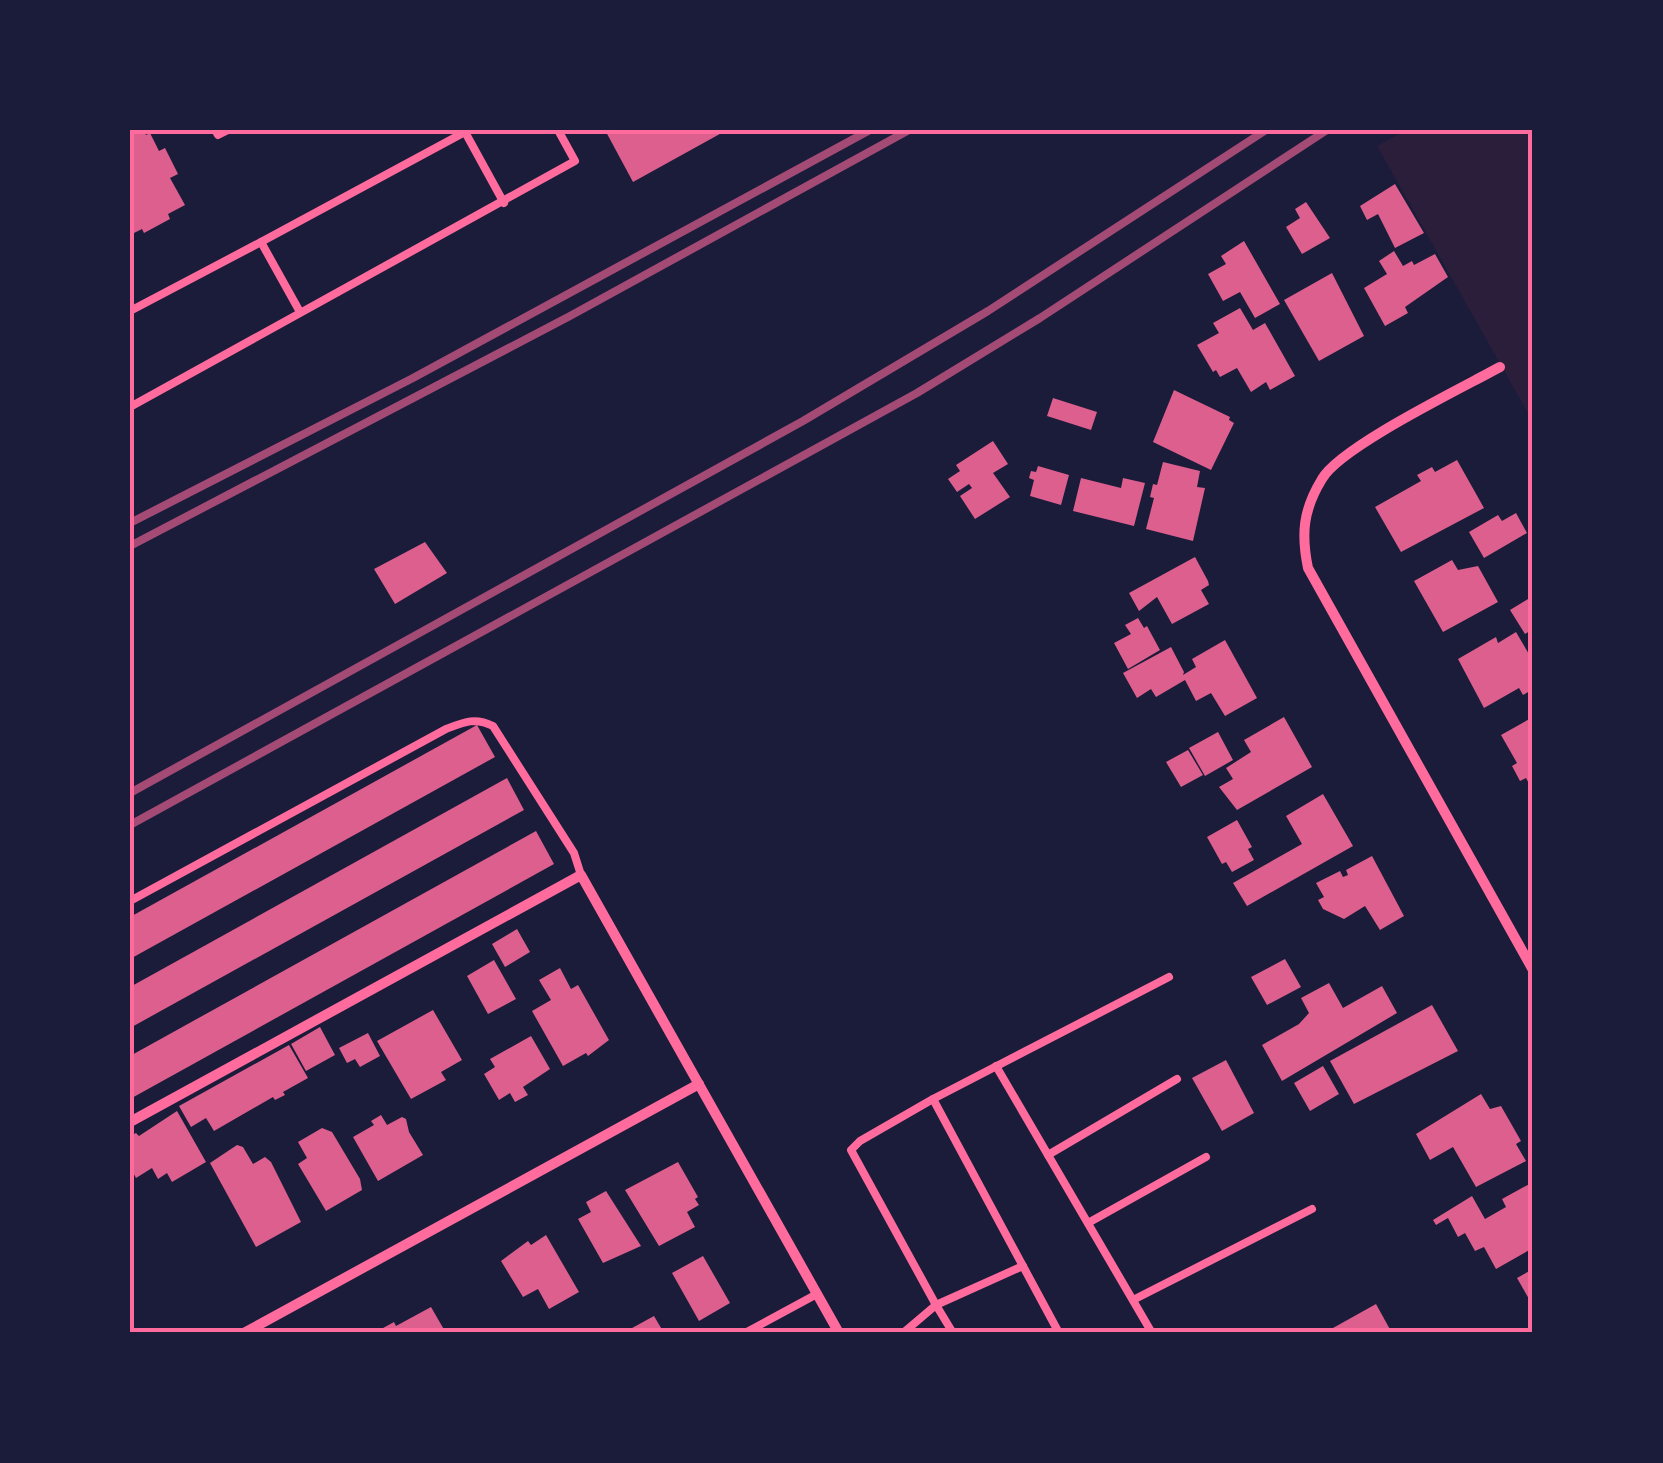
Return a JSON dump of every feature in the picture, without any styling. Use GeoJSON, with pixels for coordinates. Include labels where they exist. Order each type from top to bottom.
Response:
{"type":"FeatureCollection","features":[{"type":"Feature","properties":{"kind":"street"},"geometry":{"type":"LineString","coordinates":[[1500,366],[1348,452],[1323,475],[1302,536],[1308,568],[1533,970]]}},
{"type":"Feature","properties":{"kind":"street"},"geometry":{"type":"LineString","coordinates":[[130,1122],[580,875],[839,1333]]}},
{"type":"Feature","properties":{"kind":"street"},"geometry":{"type":"LineString","coordinates":[[244,1333],[699,1084]]}},
{"type":"Feature","properties":{"kind":"lane"},"geometry":{"type":"LineString","coordinates":[[215,130],[218,135],[228,130]]}},
{"type":"Feature","properties":{"kind":"lane"},"geometry":{"type":"LineString","coordinates":[[130,407],[575,161],[558,130]]}},
{"type":"Feature","properties":{"kind":"lane"},"geometry":{"type":"LineString","coordinates":[[130,312],[465,132],[504,203]]}},
{"type":"Feature","properties":{"kind":"lane"},"geometry":{"type":"LineString","coordinates":[[261,242],[300,312]]}},
{"type":"Feature","properties":{"kind":"lane"},"geometry":{"type":"LineString","coordinates":[[130,901],[446,729],[470,720],[493,726],[574,853],[580,875]]}},
{"type":"Feature","properties":{"kind":"lane"},"geometry":{"type":"LineString","coordinates":[[953,1333],[850,1150],[932,1099],[1169,977]]}},
{"type":"Feature","properties":{"kind":"lane"},"geometry":{"type":"LineString","coordinates":[[996,1066],[1152,1333]]}},
{"type":"Feature","properties":{"kind":"lane"},"geometry":{"type":"LineString","coordinates":[[1048,1154],[1177,1079]]}},
{"type":"Feature","properties":{"kind":"lane"},"geometry":{"type":"LineString","coordinates":[[932,1099],[1059,1333]]}},
{"type":"Feature","properties":{"kind":"lane"},"geometry":{"type":"LineString","coordinates":[[1088,1223],[1206,1157]]}},
{"type":"Feature","properties":{"kind":"lane"},"geometry":{"type":"LineString","coordinates":[[1133,1300],[1312,1209]]}},
{"type":"Feature","properties":{"kind":"lane"},"geometry":{"type":"LineString","coordinates":[[903,1333],[936,1305],[1023,1266]]}},
{"type":"Feature","properties":{"kind":"lane"},"geometry":{"type":"LineString","coordinates":[[746,1333],[817,1294]]}},
{"type":"Feature","properties":{"kind":"shaded area"},"geometry":{"type":"Polygon","coordinates":[[[1406,130],[1533,130],[1533,422],[1377,146],[1406,130]]]}},
{"type":"Feature","properties":{"kind":"building"},"geometry":{"type":"Polygon","coordinates":[[[130,130],[150,133],[159,151],[165,148],[178,174],[170,178],[185,205],[168,214],[170,219],[144,233],[142,229],[130,235],[130,130]]]}},
{"type":"Feature","properties":{"kind":"building"},"geometry":{"type":"Polygon","coordinates":[[[605,130],[727,130],[633,182],[605,130]]]}},
{"type":"Feature","properties":{"kind":"building"},"geometry":{"type":"Polygon","coordinates":[[[1395,184],[1424,233],[1395,248],[1378,214],[1367,220],[1360,206],[1395,184]]]}},
{"type":"Feature","properties":{"kind":"building"},"geometry":{"type":"Polygon","coordinates":[[[1306,202],[1330,238],[1302,254],[1286,227],[1300,218],[1295,209],[1306,202]]]}},
{"type":"Feature","properties":{"kind":"building"},"geometry":{"type":"Polygon","coordinates":[[[1244,241],[1280,304],[1255,318],[1240,292],[1223,301],[1208,274],[1226,264],[1221,256],[1244,241]]]}},
{"type":"Feature","properties":{"kind":"building"},"geometry":{"type":"Polygon","coordinates":[[[1394,251],[1403,266],[1435,254],[1448,277],[1405,307],[1408,313],[1385,326],[1364,288],[1387,274],[1379,261],[1394,251]]]}},
{"type":"Feature","properties":{"kind":"building"},"geometry":{"type":"Polygon","coordinates":[[[1332,273],[1364,336],[1319,361],[1284,300],[1332,273]]]}},
{"type":"Feature","properties":{"kind":"building"},"geometry":{"type":"Polygon","coordinates":[[[1240,308],[1253,330],[1265,323],[1295,376],[1270,390],[1266,382],[1251,392],[1237,368],[1220,377],[1216,370],[1213,372],[1197,345],[1219,333],[1213,323],[1240,308]]]}},
{"type":"Feature","properties":{"kind":"building"},"geometry":{"type":"Polygon","coordinates":[[[1174,390],[1230,417],[1234,423],[1211,470],[1153,442],[1174,390]]]}},
{"type":"Feature","properties":{"kind":"building"},"geometry":{"type":"Polygon","coordinates":[[[1053,398],[1097,412],[1091,430],[1047,416],[1053,398]]]}},
{"type":"Feature","properties":{"kind":"building"},"geometry":{"type":"Polygon","coordinates":[[[993,441],[1008,464],[993,473],[1010,497],[975,519],[960,496],[972,488],[969,484],[957,492],[948,479],[960,471],[956,465],[993,441]]]}},
{"type":"Feature","properties":{"kind":"building"},"geometry":{"type":"Polygon","coordinates":[[[1457,460],[1484,508],[1401,552],[1375,507],[1421,481],[1417,475],[1432,467],[1435,472],[1457,460]]]}},
{"type":"Feature","properties":{"kind":"building"},"geometry":{"type":"Polygon","coordinates":[[[1163,462],[1200,471],[1197,487],[1205,488],[1193,541],[1146,529],[1154,498],[1150,497],[1153,484],[1157,485],[1163,462]]]}},
{"type":"Feature","properties":{"kind":"building"},"geometry":{"type":"Polygon","coordinates":[[[1038,466],[1069,475],[1061,505],[1030,496],[1034,480],[1029,478],[1038,466]]]}},
{"type":"Feature","properties":{"kind":"building"},"geometry":{"type":"Polygon","coordinates":[[[1081,478],[1121,488],[1123,478],[1145,483],[1134,526],[1073,511],[1081,478]]]}},
{"type":"Feature","properties":{"kind":"building"},"geometry":{"type":"Polygon","coordinates":[[[1516,513],[1527,533],[1484,558],[1469,532],[1498,515],[1502,521],[1516,513]]]}},
{"type":"Feature","properties":{"kind":"building"},"geometry":{"type":"Polygon","coordinates":[[[425,542],[447,573],[395,604],[374,569],[425,542]]]}},
{"type":"Feature","properties":{"kind":"building"},"geometry":{"type":"Polygon","coordinates":[[[1195,557],[1208,581],[1209,585],[1201,590],[1209,604],[1172,624],[1157,597],[1139,611],[1129,593],[1195,557]]]}},
{"type":"Feature","properties":{"kind":"building"},"geometry":{"type":"Polygon","coordinates":[[[1452,560],[1458,570],[1478,566],[1498,602],[1443,632],[1414,581],[1452,560]]]}},
{"type":"Feature","properties":{"kind":"building"},"geometry":{"type":"Polygon","coordinates":[[[1533,596],[1533,629],[1525,634],[1510,610],[1533,596]]]}},
{"type":"Feature","properties":{"kind":"building"},"geometry":{"type":"Polygon","coordinates":[[[1138,618],[1160,650],[1128,669],[1114,643],[1131,634],[1125,625],[1138,618]]]}},
{"type":"Feature","properties":{"kind":"building"},"geometry":{"type":"Polygon","coordinates":[[[1516,632],[1533,661],[1533,689],[1523,695],[1519,688],[1484,708],[1458,659],[1496,637],[1498,643],[1516,632]]]}},
{"type":"Feature","properties":{"kind":"building"},"geometry":{"type":"Polygon","coordinates":[[[1225,640],[1257,698],[1225,716],[1211,693],[1196,701],[1185,680],[1156,697],[1151,689],[1137,698],[1123,673],[1171,647],[1183,675],[1196,667],[1192,659],[1225,640]]]}},
{"type":"Feature","properties":{"kind":"building"},"geometry":{"type":"Polygon","coordinates":[[[1284,717],[1312,767],[1237,810],[1219,787],[1233,779],[1226,768],[1251,752],[1244,740],[1284,717]]]}},
{"type":"Feature","properties":{"kind":"building"},"geometry":{"type":"Polygon","coordinates":[[[1533,717],[1533,791],[1526,778],[1520,781],[1512,766],[1517,763],[1501,735],[1533,717]]]}},
{"type":"Feature","properties":{"kind":"building"},"geometry":{"type":"Polygon","coordinates":[[[477,725],[495,757],[130,959],[130,917],[477,725]]]}},
{"type":"Feature","properties":{"kind":"building"},"geometry":{"type":"Polygon","coordinates":[[[1218,732],[1233,760],[1205,776],[1189,748],[1218,732]]]}},
{"type":"Feature","properties":{"kind":"building"},"geometry":{"type":"Polygon","coordinates":[[[1188,750],[1203,775],[1181,787],[1166,762],[1188,750]]]}},
{"type":"Feature","properties":{"kind":"building"},"geometry":{"type":"Polygon","coordinates":[[[507,778],[524,810],[130,1028],[130,987],[507,778]]]}},
{"type":"Feature","properties":{"kind":"building"},"geometry":{"type":"Polygon","coordinates":[[[1323,794],[1353,846],[1247,906],[1233,883],[1302,844],[1286,816],[1323,794]]]}},
{"type":"Feature","properties":{"kind":"building"},"geometry":{"type":"Polygon","coordinates":[[[1237,820],[1252,847],[1248,849],[1254,860],[1232,872],[1226,862],[1222,864],[1207,837],[1237,820]]]}},
{"type":"Feature","properties":{"kind":"building"},"geometry":{"type":"Polygon","coordinates":[[[536,831],[554,864],[130,1099],[130,1056],[536,831]]]}},
{"type":"Feature","properties":{"kind":"building"},"geometry":{"type":"Polygon","coordinates":[[[1372,856],[1404,916],[1380,930],[1365,906],[1344,919],[1323,909],[1318,900],[1324,897],[1316,883],[1340,871],[1343,877],[1348,875],[1346,870],[1372,856]]]}},
{"type":"Feature","properties":{"kind":"building"},"geometry":{"type":"Polygon","coordinates":[[[517,929],[530,952],[505,967],[492,944],[517,929]]]}},
{"type":"Feature","properties":{"kind":"building"},"geometry":{"type":"Polygon","coordinates":[[[1285,959],[1301,987],[1267,1005],[1251,977],[1285,959]]]}},
{"type":"Feature","properties":{"kind":"building"},"geometry":{"type":"Polygon","coordinates":[[[494,960],[516,999],[488,1014],[467,976],[494,960]]]}},
{"type":"Feature","properties":{"kind":"building"},"geometry":{"type":"Polygon","coordinates":[[[560,968],[571,989],[578,985],[609,1040],[588,1056],[586,1053],[563,1066],[532,1011],[551,1000],[539,980],[560,968]]]}},
{"type":"Feature","properties":{"kind":"building"},"geometry":{"type":"Polygon","coordinates":[[[1329,983],[1343,1008],[1382,986],[1397,1013],[1282,1081],[1262,1045],[1299,1024],[1309,1013],[1301,998],[1329,983]]]}},
{"type":"Feature","properties":{"kind":"building"},"geometry":{"type":"Polygon","coordinates":[[[1432,1005],[1458,1051],[1354,1104],[1330,1061],[1432,1005]]]}},
{"type":"Feature","properties":{"kind":"building"},"geometry":{"type":"Polygon","coordinates":[[[433,1010],[462,1060],[441,1072],[446,1080],[411,1099],[377,1041],[433,1010]]]}},
{"type":"Feature","properties":{"kind":"building"},"geometry":{"type":"Polygon","coordinates":[[[320,1027],[335,1055],[306,1071],[291,1044],[320,1027]]]}},
{"type":"Feature","properties":{"kind":"building"},"geometry":{"type":"Polygon","coordinates":[[[368,1033],[380,1056],[360,1067],[355,1059],[347,1063],[339,1048],[368,1033]]]}},
{"type":"Feature","properties":{"kind":"building"},"geometry":{"type":"Polygon","coordinates":[[[531,1036],[550,1069],[523,1087],[528,1095],[515,1102],[510,1093],[499,1100],[484,1074],[495,1067],[490,1059],[531,1036]]]}},
{"type":"Feature","properties":{"kind":"building"},"geometry":{"type":"Polygon","coordinates":[[[289,1045],[308,1078],[283,1092],[285,1095],[275,1100],[273,1097],[214,1131],[206,1118],[191,1127],[179,1106],[289,1045]]]}},
{"type":"Feature","properties":{"kind":"building"},"geometry":{"type":"Polygon","coordinates":[[[1226,1060],[1254,1113],[1222,1131],[1192,1078],[1226,1060]]]}},
{"type":"Feature","properties":{"kind":"building"},"geometry":{"type":"Polygon","coordinates":[[[1323,1066],[1339,1094],[1310,1111],[1294,1083],[1323,1066]]]}},
{"type":"Feature","properties":{"kind":"building"},"geometry":{"type":"Polygon","coordinates":[[[1481,1094],[1490,1109],[1501,1106],[1521,1141],[1516,1144],[1526,1161],[1476,1187],[1453,1147],[1430,1160],[1416,1134],[1481,1094]]]}},
{"type":"Feature","properties":{"kind":"building"},"geometry":{"type":"Polygon","coordinates":[[[177,1111],[206,1162],[172,1182],[167,1173],[158,1179],[152,1168],[136,1178],[130,1167],[130,1136],[139,1136],[177,1111]]]}},
{"type":"Feature","properties":{"kind":"building"},"geometry":{"type":"Polygon","coordinates":[[[381,1115],[387,1125],[402,1117],[406,1119],[423,1155],[378,1181],[353,1137],[374,1125],[371,1121],[381,1115]]]}},
{"type":"Feature","properties":{"kind":"building"},"geometry":{"type":"Polygon","coordinates":[[[322,1128],[332,1132],[360,1179],[362,1190],[326,1211],[298,1164],[307,1158],[298,1142],[322,1128]]]}},
{"type":"Feature","properties":{"kind":"building"},"geometry":{"type":"Polygon","coordinates":[[[237,1145],[243,1147],[253,1164],[265,1157],[271,1162],[301,1222],[256,1247],[210,1163],[237,1145]]]}},
{"type":"Feature","properties":{"kind":"building"},"geometry":{"type":"Polygon","coordinates":[[[678,1162],[698,1197],[695,1199],[699,1205],[687,1212],[695,1227],[659,1246],[625,1190],[678,1162]]]}},
{"type":"Feature","properties":{"kind":"building"},"geometry":{"type":"Polygon","coordinates":[[[1533,1182],[1533,1248],[1496,1269],[1484,1247],[1475,1251],[1465,1233],[1458,1237],[1448,1218],[1436,1225],[1433,1220],[1472,1196],[1485,1219],[1506,1207],[1502,1199],[1533,1182]]]}},
{"type":"Feature","properties":{"kind":"building"},"geometry":{"type":"Polygon","coordinates":[[[606,1191],[641,1246],[603,1263],[578,1219],[591,1212],[586,1202],[606,1191]]]}},
{"type":"Feature","properties":{"kind":"building"},"geometry":{"type":"Polygon","coordinates":[[[546,1235],[579,1292],[549,1309],[538,1289],[523,1297],[501,1261],[528,1241],[531,1245],[546,1235]]]}},
{"type":"Feature","properties":{"kind":"building"},"geometry":{"type":"Polygon","coordinates":[[[703,1256],[730,1303],[699,1321],[672,1273],[703,1256]]]}},
{"type":"Feature","properties":{"kind":"building"},"geometry":{"type":"Polygon","coordinates":[[[1533,1269],[1533,1297],[1529,1299],[1517,1278],[1533,1269]]]}},
{"type":"Feature","properties":{"kind":"building"},"geometry":{"type":"Polygon","coordinates":[[[1376,1304],[1392,1333],[1324,1333],[1376,1304]]]}},
{"type":"Feature","properties":{"kind":"building"},"geometry":{"type":"Polygon","coordinates":[[[431,1307],[446,1333],[374,1333],[394,1322],[396,1326],[431,1307]]]}},
{"type":"Feature","properties":{"kind":"building"},"geometry":{"type":"Polygon","coordinates":[[[654,1316],[664,1333],[623,1333],[654,1316]]]}},
{"type":"Feature","properties":{"kind":"railway"},"geometry":{"type":"LineString","coordinates":[[130,523],[413,378],[870,130]]}},
{"type":"Feature","properties":{"kind":"railway"},"geometry":{"type":"LineString","coordinates":[[130,546],[570,316],[909,130]]}},
{"type":"Feature","properties":{"kind":"railway"},"geometry":{"type":"LineString","coordinates":[[130,793],[803,421],[988,311],[1266,130]]}},
{"type":"Feature","properties":{"kind":"railway"},"geometry":{"type":"LineString","coordinates":[[130,825],[917,393],[1040,318],[1327,130]]}}]}
